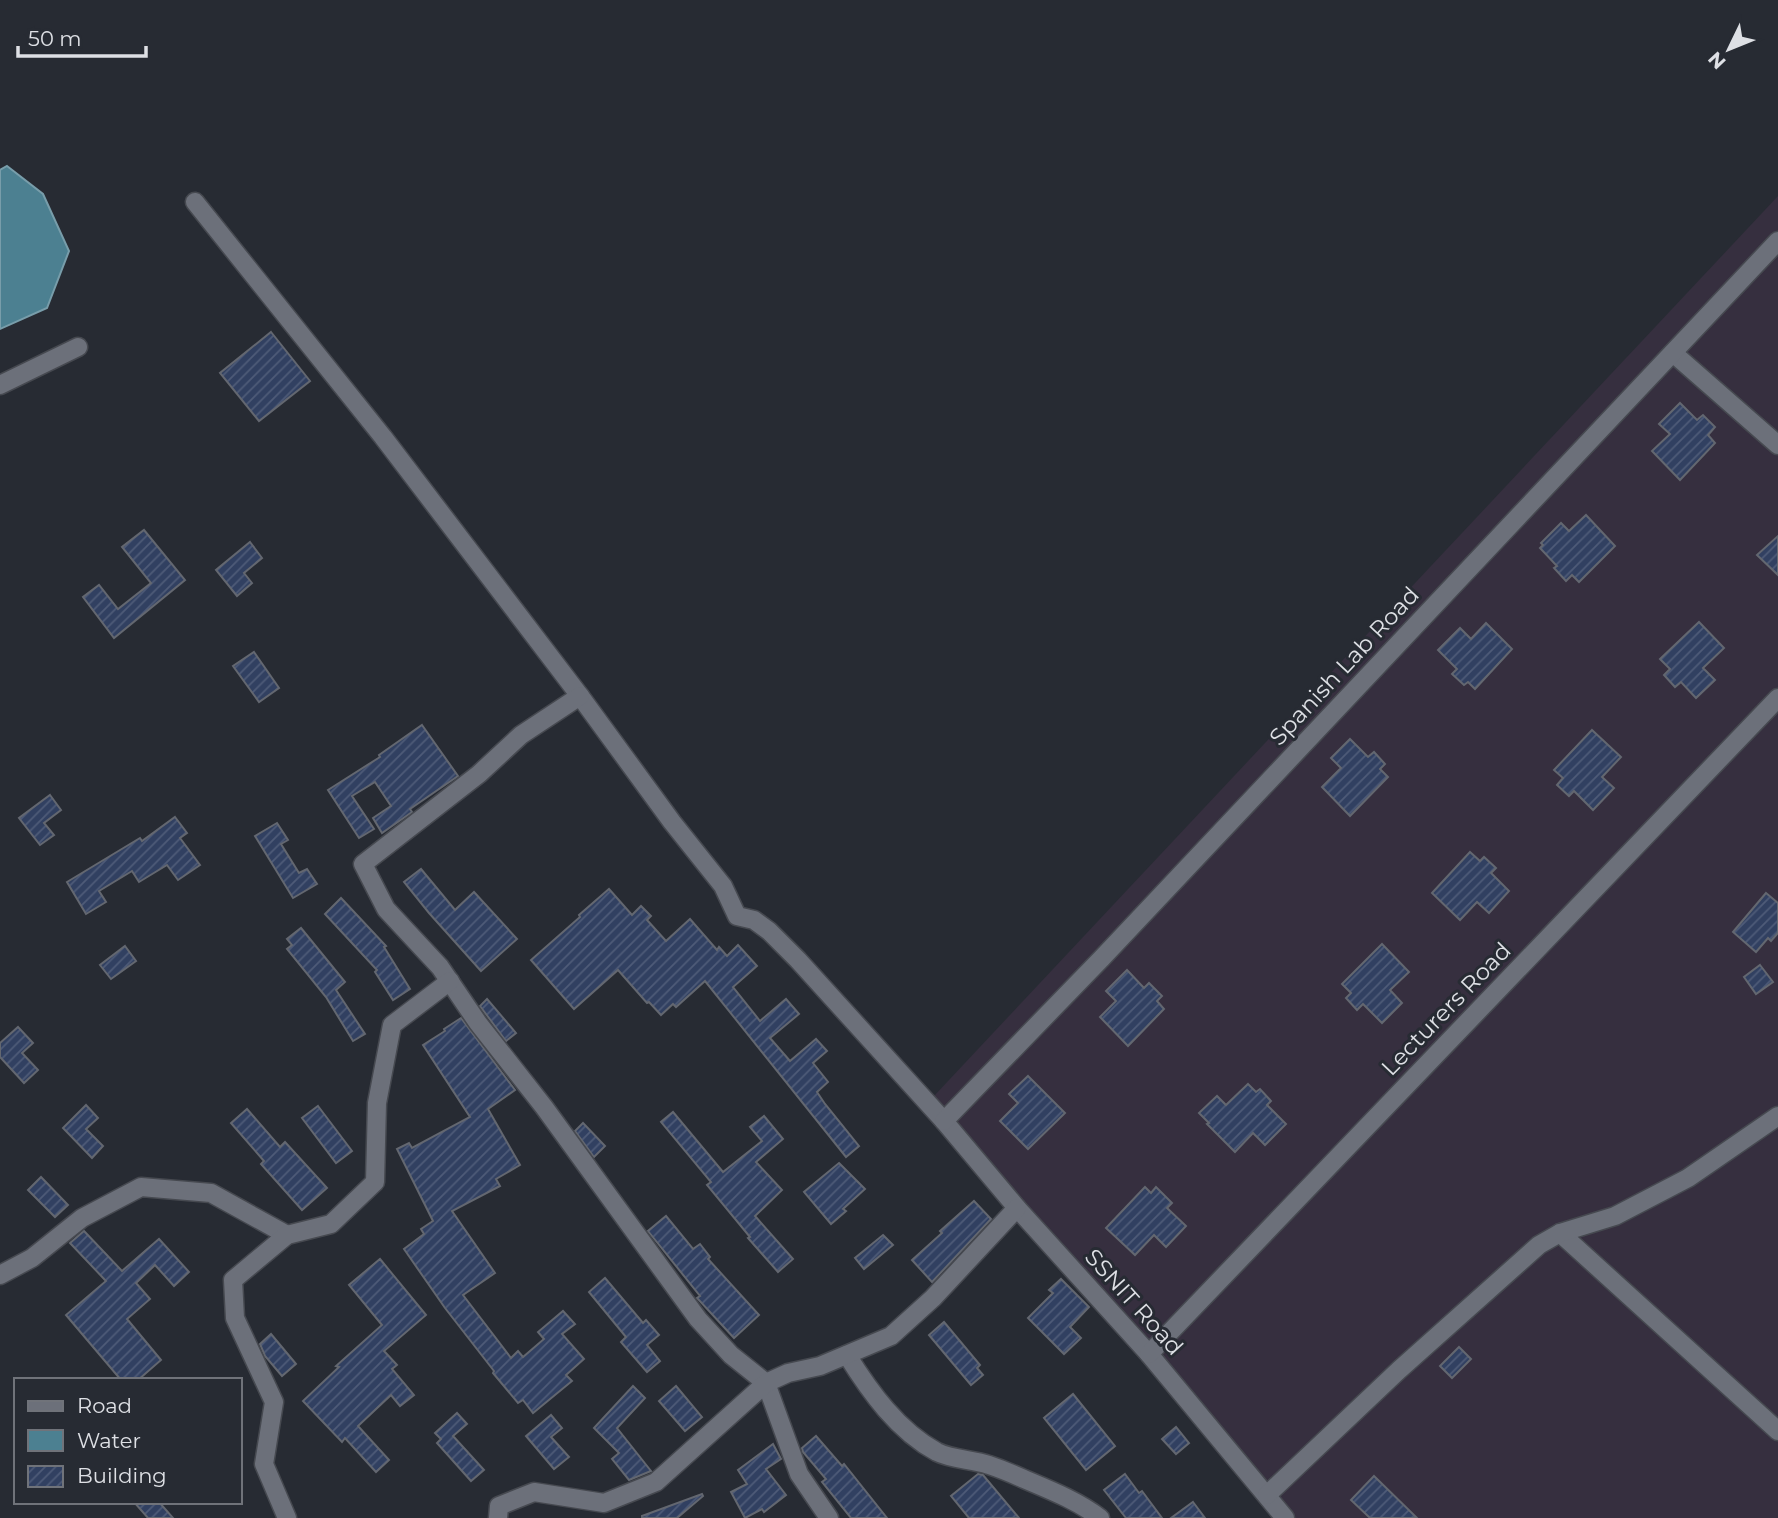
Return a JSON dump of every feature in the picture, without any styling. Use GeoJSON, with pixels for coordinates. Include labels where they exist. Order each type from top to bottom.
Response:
{"type":"FeatureCollection","features":[{"type":"Feature","properties":{"kind":"street","name":"SSNIT Road"},"geometry":{"type":"LineString","coordinates":[[195,202],[383,437],[580,696],[672,822],[723,886],[737,916],[754,920],[798,960],[1149,1354],[1285,1518]]}},
{"type":"Feature","properties":{"kind":"street","name":"Spanish Lab Road"},"geometry":{"type":"LineString","coordinates":[[944,1121],[1102,958],[1778,242]]}},
{"type":"Feature","properties":{"kind":"street"},"geometry":{"type":"LineString","coordinates":[[0,385],[78,347]]}},
{"type":"Feature","properties":{"kind":"street"},"geometry":{"type":"LineString","coordinates":[[1673,353],[1778,445]]}},
{"type":"Feature","properties":{"kind":"street"},"geometry":{"type":"LineString","coordinates":[[580,696],[521,736],[479,774],[363,864],[386,909],[440,967],[478,1023],[551,1117],[698,1320],[731,1355],[766,1383],[799,1474],[829,1518]]}},
{"type":"Feature","properties":{"kind":"street","name":"Lecturers Road"},"geometry":{"type":"LineString","coordinates":[[1149,1354],[1778,698]]}},
{"type":"Feature","properties":{"kind":"street"},"geometry":{"type":"LineString","coordinates":[[287,1518],[264,1464],[274,1402],[235,1318],[233,1280],[287,1235],[331,1224],[375,1182],[377,1102],[392,1025],[450,981]]}},
{"type":"Feature","properties":{"kind":"street"},"geometry":{"type":"LineString","coordinates":[[1267,1495],[1399,1370],[1532,1251],[1560,1233],[1615,1216],[1688,1178],[1778,1116]]}},
{"type":"Feature","properties":{"kind":"street"},"geometry":{"type":"LineString","coordinates":[[0,1275],[32,1258],[82,1217],[141,1188],[211,1193],[287,1235]]}},
{"type":"Feature","properties":{"kind":"street"},"geometry":{"type":"LineString","coordinates":[[498,1518],[499,1506],[534,1492],[604,1503],[656,1482],[766,1383],[788,1373],[820,1366],[891,1336],[933,1298],[1017,1208]]}},
{"type":"Feature","properties":{"kind":"street"},"geometry":{"type":"LineString","coordinates":[[1560,1233],[1778,1431]]}},
{"type":"Feature","properties":{"kind":"street"},"geometry":{"type":"LineString","coordinates":[[847,1355],[885,1408],[916,1439],[940,1454],[989,1464],[1072,1501],[1100,1518]]}},
{"type":"Feature","properties":{"kind":"street"},"geometry":{"type":"LineString","coordinates":[[587,1500],[593,1518]]}},
{"type":"Feature","properties":{"kind":"shaded area"},"geometry":{"type":"Polygon","coordinates":[[[1778,196],[1778,1518],[1293,1518],[934,1096],[1778,196]]]}},
{"type":"Feature","properties":{"kind":"water"},"geometry":{"type":"Polygon","coordinates":[[[7,166],[43,194],[69,251],[47,308],[0,329],[0,170],[7,166]]]}},
{"type":"Feature","properties":{"kind":"building"},"geometry":{"type":"Polygon","coordinates":[[[271,332],[310,381],[259,421],[220,373],[271,332]]]}},
{"type":"Feature","properties":{"kind":"building"},"geometry":{"type":"Polygon","coordinates":[[[1680,403],[1697,420],[1703,415],[1715,427],[1708,435],[1715,443],[1680,480],[1652,451],[1670,434],[1659,424],[1680,403]]]}},
{"type":"Feature","properties":{"kind":"building"},"geometry":{"type":"Polygon","coordinates":[[[1586,515],[1615,546],[1579,582],[1572,575],[1566,581],[1554,568],[1557,566],[1540,548],[1543,545],[1541,543],[1561,523],[1569,531],[1586,515]]]}},
{"type":"Feature","properties":{"kind":"building"},"geometry":{"type":"Polygon","coordinates":[[[144,530],[185,580],[114,638],[83,597],[99,585],[118,609],[151,583],[122,547],[144,530]]]}},
{"type":"Feature","properties":{"kind":"building"},"geometry":{"type":"Polygon","coordinates":[[[1778,536],[1778,575],[1757,555],[1778,536]]]}},
{"type":"Feature","properties":{"kind":"building"},"geometry":{"type":"Polygon","coordinates":[[[250,542],[262,558],[244,573],[252,583],[237,596],[216,570],[250,542]]]}},
{"type":"Feature","properties":{"kind":"building"},"geometry":{"type":"Polygon","coordinates":[[[1699,622],[1724,648],[1703,668],[1715,680],[1696,698],[1681,682],[1675,687],[1664,675],[1670,669],[1660,659],[1699,622]]]}},
{"type":"Feature","properties":{"kind":"building"},"geometry":{"type":"Polygon","coordinates":[[[1486,623],[1512,649],[1475,689],[1468,682],[1464,685],[1452,674],[1457,669],[1438,650],[1460,628],[1471,639],[1486,623]]]}},
{"type":"Feature","properties":{"kind":"building"},"geometry":{"type":"Polygon","coordinates":[[[254,652],[279,688],[259,702],[233,666],[254,652]]]}},
{"type":"Feature","properties":{"kind":"building"},"geometry":{"type":"Polygon","coordinates":[[[422,725],[458,776],[410,809],[412,812],[382,833],[373,818],[391,806],[375,782],[352,796],[374,829],[359,838],[328,790],[380,757],[379,755],[422,725]]]}},
{"type":"Feature","properties":{"kind":"building"},"geometry":{"type":"Polygon","coordinates":[[[1592,730],[1621,757],[1602,777],[1614,788],[1593,810],[1574,791],[1569,796],[1557,785],[1563,778],[1554,770],[1592,730]]]}},
{"type":"Feature","properties":{"kind":"building"},"geometry":{"type":"Polygon","coordinates":[[[1350,739],[1368,757],[1374,752],[1385,764],[1380,769],[1388,777],[1350,816],[1322,787],[1341,768],[1331,758],[1350,739]]]}},
{"type":"Feature","properties":{"kind":"building"},"geometry":{"type":"Polygon","coordinates":[[[50,795],[61,810],[44,823],[54,835],[40,845],[19,818],[50,795]]]}},
{"type":"Feature","properties":{"kind":"building"},"geometry":{"type":"Polygon","coordinates":[[[175,817],[187,833],[180,838],[200,865],[178,880],[167,865],[139,882],[132,871],[99,891],[106,902],[86,914],[67,882],[140,838],[142,841],[175,817]]]}},
{"type":"Feature","properties":{"kind":"building"},"geometry":{"type":"Polygon","coordinates":[[[277,823],[288,840],[281,844],[299,873],[307,869],[317,884],[293,898],[255,836],[277,823]]]}},
{"type":"Feature","properties":{"kind":"building"},"geometry":{"type":"Polygon","coordinates":[[[1470,852],[1480,861],[1484,857],[1496,868],[1491,873],[1509,891],[1489,913],[1477,902],[1460,920],[1432,893],[1470,852]]]}},
{"type":"Feature","properties":{"kind":"building"},"geometry":{"type":"Polygon","coordinates":[[[421,869],[455,910],[474,892],[517,939],[481,971],[404,882],[421,869]]]}},
{"type":"Feature","properties":{"kind":"building"},"geometry":{"type":"Polygon","coordinates":[[[609,889],[632,915],[641,906],[651,916],[647,920],[666,941],[690,919],[717,950],[719,947],[727,956],[738,945],[757,966],[733,987],[760,1021],[786,999],[799,1014],[770,1038],[790,1061],[816,1039],[827,1051],[813,1063],[828,1082],[817,1092],[859,1146],[846,1157],[705,981],[676,1007],[673,1004],[661,1015],[618,970],[574,1009],[531,960],[609,889]]]}},
{"type":"Feature","properties":{"kind":"building"},"geometry":{"type":"Polygon","coordinates":[[[1766,893],[1778,903],[1778,933],[1771,941],[1768,938],[1756,952],[1733,932],[1766,893]]]}},
{"type":"Feature","properties":{"kind":"building"},"geometry":{"type":"Polygon","coordinates":[[[341,898],[386,946],[384,947],[410,989],[393,1000],[375,972],[377,970],[325,914],[341,898]]]}},
{"type":"Feature","properties":{"kind":"building"},"geometry":{"type":"Polygon","coordinates":[[[301,928],[345,982],[336,990],[365,1034],[353,1041],[326,997],[287,949],[292,945],[287,939],[301,928]]]}},
{"type":"Feature","properties":{"kind":"building"},"geometry":{"type":"Polygon","coordinates":[[[1382,944],[1409,972],[1390,990],[1402,1003],[1382,1023],[1363,1004],[1357,1010],[1346,998],[1351,993],[1342,984],[1382,944]]]}},
{"type":"Feature","properties":{"kind":"building"},"geometry":{"type":"Polygon","coordinates":[[[125,946],[136,961],[111,979],[100,965],[125,946]]]}},
{"type":"Feature","properties":{"kind":"building"},"geometry":{"type":"Polygon","coordinates":[[[1760,965],[1773,982],[1756,994],[1744,977],[1760,965]]]}},
{"type":"Feature","properties":{"kind":"building"},"geometry":{"type":"Polygon","coordinates":[[[1127,970],[1144,988],[1149,983],[1162,996],[1157,1001],[1164,1009],[1128,1046],[1100,1017],[1116,1001],[1106,991],[1127,970]]]}},
{"type":"Feature","properties":{"kind":"building"},"geometry":{"type":"Polygon","coordinates":[[[487,999],[516,1033],[506,1041],[480,1006],[487,999]]]}},
{"type":"Feature","properties":{"kind":"building"},"geometry":{"type":"Polygon","coordinates":[[[461,1018],[515,1090],[488,1109],[520,1165],[496,1179],[500,1186],[452,1211],[495,1273],[463,1295],[511,1358],[518,1351],[523,1357],[544,1339],[538,1332],[563,1311],[575,1324],[562,1334],[584,1359],[566,1375],[572,1381],[533,1413],[523,1400],[518,1403],[493,1373],[404,1249],[424,1234],[421,1229],[433,1221],[397,1149],[409,1143],[412,1148],[470,1117],[423,1045],[461,1018]]]}},
{"type":"Feature","properties":{"kind":"building"},"geometry":{"type":"Polygon","coordinates":[[[18,1027],[33,1043],[22,1053],[38,1070],[24,1083],[0,1057],[0,1043],[18,1027]]]}},
{"type":"Feature","properties":{"kind":"building"},"geometry":{"type":"Polygon","coordinates":[[[1028,1076],[1065,1113],[1028,1149],[1000,1121],[1018,1103],[1009,1094],[1028,1076]]]}},
{"type":"Feature","properties":{"kind":"building"},"geometry":{"type":"Polygon","coordinates":[[[1248,1084],[1256,1092],[1260,1089],[1271,1101],[1267,1105],[1286,1124],[1265,1145],[1253,1133],[1235,1152],[1199,1113],[1217,1096],[1226,1105],[1248,1084]]]}},
{"type":"Feature","properties":{"kind":"building"},"geometry":{"type":"Polygon","coordinates":[[[86,1105],[98,1118],[86,1129],[103,1146],[92,1158],[63,1128],[86,1105]]]}},
{"type":"Feature","properties":{"kind":"building"},"geometry":{"type":"Polygon","coordinates":[[[318,1106],[352,1151],[336,1163],[302,1118],[318,1106]]]}},
{"type":"Feature","properties":{"kind":"building"},"geometry":{"type":"Polygon","coordinates":[[[247,1109],[280,1147],[285,1142],[327,1188],[302,1210],[261,1164],[264,1161],[231,1123],[247,1109]]]}},
{"type":"Feature","properties":{"kind":"building"},"geometry":{"type":"Polygon","coordinates":[[[673,1112],[723,1172],[762,1141],[750,1127],[764,1116],[783,1139],[756,1162],[782,1190],[755,1216],[793,1259],[778,1272],[748,1238],[750,1237],[707,1185],[711,1182],[661,1122],[673,1112]]]}},
{"type":"Feature","properties":{"kind":"building"},"geometry":{"type":"Polygon","coordinates":[[[583,1123],[605,1146],[594,1157],[575,1131],[583,1123]]]}},
{"type":"Feature","properties":{"kind":"building"},"geometry":{"type":"Polygon","coordinates":[[[839,1163],[865,1189],[831,1224],[804,1192],[839,1163]]]}},
{"type":"Feature","properties":{"kind":"building"},"geometry":{"type":"Polygon","coordinates":[[[41,1177],[68,1205],[55,1217],[28,1190],[41,1177]]]}},
{"type":"Feature","properties":{"kind":"building"},"geometry":{"type":"Polygon","coordinates":[[[1145,1187],[1151,1193],[1156,1187],[1172,1203],[1167,1208],[1186,1226],[1166,1247],[1154,1235],[1135,1255],[1106,1228],[1145,1187]]]}},
{"type":"Feature","properties":{"kind":"building"},"geometry":{"type":"Polygon","coordinates":[[[974,1201],[991,1219],[932,1282],[912,1260],[974,1201]]]}},
{"type":"Feature","properties":{"kind":"building"},"geometry":{"type":"Polygon","coordinates":[[[666,1216],[693,1249],[700,1244],[710,1257],[708,1259],[759,1315],[734,1338],[697,1298],[700,1296],[648,1231],[666,1216]]]}},
{"type":"Feature","properties":{"kind":"building"},"geometry":{"type":"Polygon","coordinates":[[[84,1231],[122,1271],[159,1239],[189,1272],[174,1286],[155,1265],[136,1283],[150,1299],[127,1319],[161,1360],[140,1378],[119,1378],[66,1315],[106,1281],[70,1243],[84,1231]]]}},
{"type":"Feature","properties":{"kind":"building"},"geometry":{"type":"Polygon","coordinates":[[[883,1235],[893,1245],[864,1269],[855,1258],[883,1235]]]}},
{"type":"Feature","properties":{"kind":"building"},"geometry":{"type":"Polygon","coordinates":[[[380,1259],[426,1315],[384,1351],[397,1365],[392,1369],[414,1395],[400,1406],[391,1395],[358,1426],[389,1460],[376,1472],[345,1438],[342,1442],[303,1401],[339,1367],[336,1366],[382,1325],[349,1285],[380,1259]]]}},
{"type":"Feature","properties":{"kind":"building"},"geometry":{"type":"Polygon","coordinates":[[[605,1278],[643,1323],[646,1320],[659,1335],[647,1345],[660,1361],[647,1372],[621,1342],[626,1337],[589,1292],[605,1278]]]}},
{"type":"Feature","properties":{"kind":"building"},"geometry":{"type":"Polygon","coordinates":[[[1061,1279],[1089,1307],[1070,1327],[1081,1338],[1064,1354],[1028,1318],[1053,1293],[1049,1290],[1061,1279]]]}},
{"type":"Feature","properties":{"kind":"building"},"geometry":{"type":"Polygon","coordinates":[[[944,1322],[980,1365],[977,1368],[983,1375],[971,1385],[929,1335],[944,1322]]]}},
{"type":"Feature","properties":{"kind":"building"},"geometry":{"type":"Polygon","coordinates":[[[271,1334],[296,1364],[282,1376],[265,1356],[260,1344],[271,1334]]]}},
{"type":"Feature","properties":{"kind":"building"},"geometry":{"type":"Polygon","coordinates":[[[1459,1347],[1471,1359],[1452,1378],[1440,1366],[1459,1347]]]}},
{"type":"Feature","properties":{"kind":"building"},"geometry":{"type":"Polygon","coordinates":[[[633,1386],[645,1398],[617,1428],[651,1471],[629,1480],[612,1459],[619,1453],[594,1428],[633,1386]]]}},
{"type":"Feature","properties":{"kind":"building"},"geometry":{"type":"Polygon","coordinates":[[[676,1386],[702,1417],[685,1431],[659,1401],[676,1386]]]}},
{"type":"Feature","properties":{"kind":"building"},"geometry":{"type":"Polygon","coordinates":[[[1073,1394],[1115,1446],[1086,1470],[1044,1418],[1073,1394]]]}},
{"type":"Feature","properties":{"kind":"building"},"geometry":{"type":"Polygon","coordinates":[[[457,1413],[467,1424],[453,1436],[484,1470],[471,1481],[437,1443],[441,1439],[435,1433],[457,1413]]]}},
{"type":"Feature","properties":{"kind":"building"},"geometry":{"type":"Polygon","coordinates":[[[551,1415],[562,1428],[551,1437],[569,1457],[554,1469],[526,1436],[551,1415]]]}},
{"type":"Feature","properties":{"kind":"building"},"geometry":{"type":"Polygon","coordinates":[[[1176,1427],[1189,1443],[1176,1454],[1162,1439],[1176,1427]]]}},
{"type":"Feature","properties":{"kind":"building"},"geometry":{"type":"Polygon","coordinates":[[[816,1436],[842,1466],[844,1464],[887,1518],[851,1518],[822,1482],[826,1479],[803,1452],[802,1448],[816,1436]]]}},
{"type":"Feature","properties":{"kind":"building"},"geometry":{"type":"Polygon","coordinates":[[[773,1444],[781,1459],[766,1469],[786,1495],[764,1512],[762,1509],[745,1518],[731,1492],[747,1484],[738,1470],[773,1444]]]}},
{"type":"Feature","properties":{"kind":"building"},"geometry":{"type":"Polygon","coordinates":[[[978,1474],[983,1475],[1019,1518],[969,1518],[951,1496],[978,1474]]]}},
{"type":"Feature","properties":{"kind":"building"},"geometry":{"type":"Polygon","coordinates":[[[1125,1474],[1162,1518],[1126,1518],[1104,1490],[1125,1474]]]}},
{"type":"Feature","properties":{"kind":"building"},"geometry":{"type":"Polygon","coordinates":[[[1374,1476],[1417,1518],[1370,1518],[1351,1500],[1374,1476]]]}},
{"type":"Feature","properties":{"kind":"building"},"geometry":{"type":"Polygon","coordinates":[[[702,1494],[703,1496],[677,1518],[642,1518],[642,1516],[702,1494]]]}},
{"type":"Feature","properties":{"kind":"building"},"geometry":{"type":"Polygon","coordinates":[[[1193,1502],[1205,1518],[1171,1518],[1193,1502]]]}},
{"type":"Feature","properties":{"kind":"building"},"geometry":{"type":"Polygon","coordinates":[[[136,1504],[161,1504],[173,1518],[148,1518],[136,1504]]]}}]}
